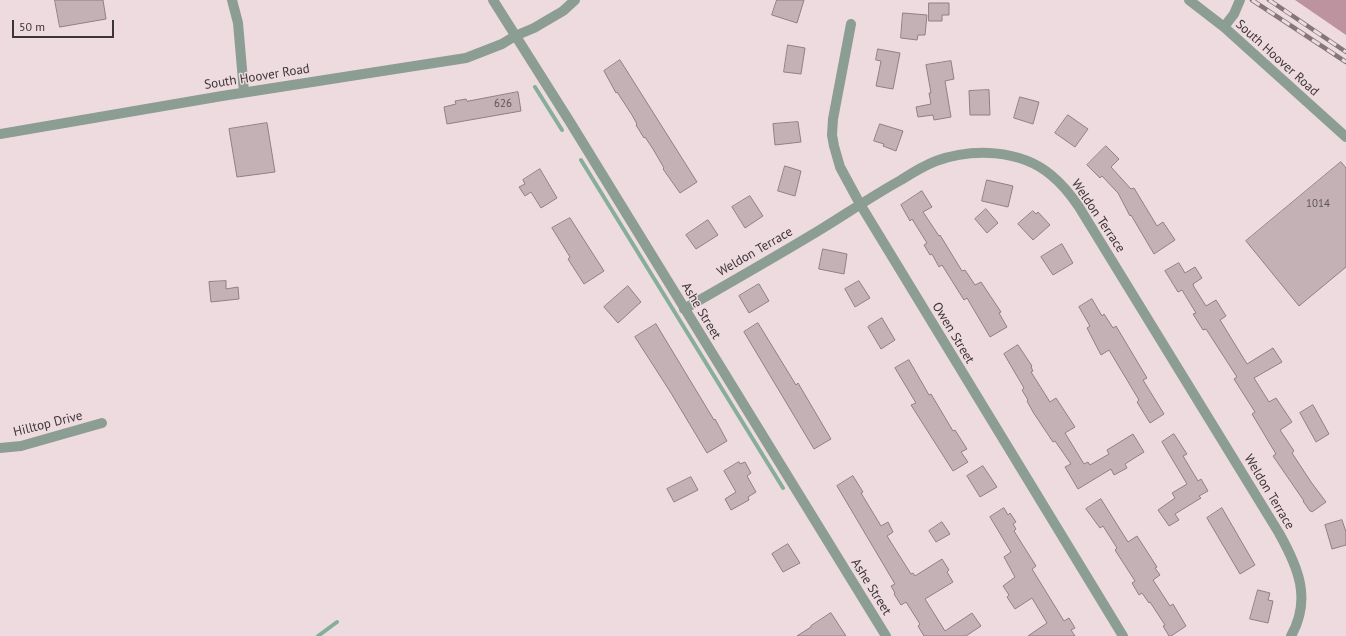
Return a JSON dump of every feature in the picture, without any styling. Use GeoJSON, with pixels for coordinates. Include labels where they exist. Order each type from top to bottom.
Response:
{"type":"FeatureCollection","features":[{"type":"Feature","properties":{"kind":"street"},"geometry":{"type":"LineString","coordinates":[[232,0],[238,23],[244,92]]}},
{"type":"Feature","properties":{"kind":"street","name":"Ashe Street"},"geometry":{"type":"LineString","coordinates":[[493,0],[570,122],[886,636]]}},
{"type":"Feature","properties":{"kind":"street","name":"South Hoover Road"},"geometry":{"type":"LineString","coordinates":[[0,134],[244,92],[466,58],[502,44],[515,36],[534,28],[563,11],[575,0]]}},
{"type":"Feature","properties":{"kind":"street","name":"South Hoover Road"},"geometry":{"type":"LineString","coordinates":[[1189,0],[1224,27],[1346,137]]}},
{"type":"Feature","properties":{"kind":"street"},"geometry":{"type":"LineString","coordinates":[[1224,27],[1234,14],[1240,0]]}},
{"type":"Feature","properties":{"kind":"street","name":"Owen Street"},"geometry":{"type":"LineString","coordinates":[[851,24],[833,119],[832,135],[840,168],[860,204],[1123,636]]}},
{"type":"Feature","properties":{"kind":"street","name":"Weldon Terrace"},"geometry":{"type":"LineString","coordinates":[[684,309],[824,227],[920,168],[936,161],[970,153],[990,153],[1021,159],[1036,165],[1051,175],[1066,190],[1079,207],[1288,549],[1296,566],[1300,580],[1302,598],[1299,616],[1291,636]]}},
{"type":"Feature","properties":{"kind":"street","name":"Hilltop Drive"},"geometry":{"type":"LineString","coordinates":[[0,448],[21,446],[102,423]]}},
{"type":"Feature","properties":{"kind":"shaded area"},"geometry":{"type":"Polygon","coordinates":[[[1295,0],[1346,0],[1346,35],[1295,0]]]}},
{"type":"Feature","properties":{"kind":"building"},"geometry":{"type":"Polygon","coordinates":[[[55,0],[103,0],[106,19],[60,27],[55,0]]]}},
{"type":"Feature","properties":{"kind":"building"},"geometry":{"type":"Polygon","coordinates":[[[777,0],[804,0],[797,23],[772,15],[777,0]]]}},
{"type":"Feature","properties":{"kind":"building"},"geometry":{"type":"Polygon","coordinates":[[[929,3],[949,3],[949,15],[942,15],[942,21],[929,21],[929,3]]]}},
{"type":"Feature","properties":{"kind":"building"},"geometry":{"type":"Polygon","coordinates":[[[903,13],[927,15],[925,35],[918,35],[917,40],[901,38],[903,13]]]}},
{"type":"Feature","properties":{"kind":"building"},"geometry":{"type":"Polygon","coordinates":[[[788,45],[805,48],[801,74],[784,72],[788,45]]]}},
{"type":"Feature","properties":{"kind":"building"},"geometry":{"type":"Polygon","coordinates":[[[878,49],[900,53],[893,89],[876,86],[881,61],[876,60],[878,49]]]}},
{"type":"Feature","properties":{"kind":"building"},"geometry":{"type":"Polygon","coordinates":[[[620,60],[697,182],[680,193],[663,169],[664,168],[653,149],[645,137],[644,138],[632,115],[617,92],[616,93],[604,71],[620,60]]]}},
{"type":"Feature","properties":{"kind":"building"},"geometry":{"type":"Polygon","coordinates":[[[951,61],[954,79],[945,81],[951,117],[934,120],[933,115],[918,117],[916,107],[931,104],[929,93],[931,93],[926,65],[951,61]]]}},
{"type":"Feature","properties":{"kind":"building"},"geometry":{"type":"Polygon","coordinates":[[[989,90],[990,115],[970,115],[969,91],[989,90]]]}},
{"type":"Feature","properties":{"kind":"building"},"geometry":{"type":"Polygon","coordinates":[[[518,92],[521,111],[447,124],[444,107],[456,104],[455,101],[466,99],[467,101],[518,92]]]}},
{"type":"Feature","properties":{"kind":"building"},"geometry":{"type":"Polygon","coordinates":[[[1020,97],[1039,102],[1033,124],[1014,118],[1020,97]]]}},
{"type":"Feature","properties":{"kind":"building"},"geometry":{"type":"Polygon","coordinates":[[[1068,115],[1088,129],[1075,147],[1055,133],[1068,115]]]}},
{"type":"Feature","properties":{"kind":"building"},"geometry":{"type":"Polygon","coordinates":[[[798,122],[801,142],[775,145],[773,124],[798,122]]]}},
{"type":"Feature","properties":{"kind":"building"},"geometry":{"type":"Polygon","coordinates":[[[267,123],[275,172],[237,177],[229,129],[267,123]]]}},
{"type":"Feature","properties":{"kind":"building"},"geometry":{"type":"Polygon","coordinates":[[[880,124],[903,131],[896,151],[883,146],[884,144],[874,141],[880,124]]]}},
{"type":"Feature","properties":{"kind":"building"},"geometry":{"type":"Polygon","coordinates":[[[1106,146],[1119,159],[1111,167],[1131,189],[1134,188],[1157,226],[1163,222],[1175,240],[1154,254],[1131,215],[1130,216],[1118,193],[1102,176],[1100,178],[1087,165],[1106,146]]]}},
{"type":"Feature","properties":{"kind":"building"},"geometry":{"type":"Polygon","coordinates":[[[1341,162],[1346,168],[1346,267],[1299,306],[1246,241],[1341,162]]]}},
{"type":"Feature","properties":{"kind":"building"},"geometry":{"type":"Polygon","coordinates":[[[785,166],[801,171],[795,196],[778,191],[785,166]]]}},
{"type":"Feature","properties":{"kind":"building"},"geometry":{"type":"Polygon","coordinates":[[[540,169],[557,198],[541,208],[531,192],[525,196],[519,187],[525,184],[523,180],[540,169]]]}},
{"type":"Feature","properties":{"kind":"building"},"geometry":{"type":"Polygon","coordinates":[[[987,180],[1013,186],[1008,207],[982,201],[987,180]]]}},
{"type":"Feature","properties":{"kind":"building"},"geometry":{"type":"Polygon","coordinates":[[[922,191],[932,207],[923,212],[939,236],[940,235],[962,271],[965,270],[975,285],[981,282],[1001,312],[999,313],[1007,327],[990,337],[967,298],[964,300],[942,265],[939,267],[932,254],[930,255],[924,245],[927,243],[912,219],[910,221],[901,205],[922,191]]]}},
{"type":"Feature","properties":{"kind":"building"},"geometry":{"type":"Polygon","coordinates":[[[750,196],[763,216],[745,228],[732,207],[750,196]]]}},
{"type":"Feature","properties":{"kind":"building"},"geometry":{"type":"Polygon","coordinates":[[[986,209],[998,223],[987,233],[975,219],[986,209]]]}},
{"type":"Feature","properties":{"kind":"building"},"geometry":{"type":"Polygon","coordinates":[[[1033,211],[1036,214],[1038,212],[1050,225],[1033,240],[1018,224],[1033,211]]]}},
{"type":"Feature","properties":{"kind":"building"},"geometry":{"type":"Polygon","coordinates":[[[570,218],[604,271],[584,284],[568,259],[570,257],[552,228],[570,218]]]}},
{"type":"Feature","properties":{"kind":"building"},"geometry":{"type":"Polygon","coordinates":[[[708,220],[718,235],[696,249],[686,235],[708,220]]]}},
{"type":"Feature","properties":{"kind":"building"},"geometry":{"type":"Polygon","coordinates":[[[1062,244],[1073,263],[1053,275],[1041,257],[1062,244]]]}},
{"type":"Feature","properties":{"kind":"building"},"geometry":{"type":"Polygon","coordinates":[[[823,249],[847,254],[844,274],[819,269],[823,249]]]}},
{"type":"Feature","properties":{"kind":"building"},"geometry":{"type":"Polygon","coordinates":[[[1179,263],[1185,273],[1195,267],[1202,278],[1193,284],[1194,287],[1206,306],[1216,300],[1226,316],[1220,320],[1247,364],[1273,348],[1282,362],[1254,378],[1269,402],[1276,398],[1292,422],[1280,430],[1294,451],[1292,453],[1326,502],[1312,512],[1273,456],[1276,454],[1252,414],[1255,412],[1234,379],[1237,377],[1206,329],[1203,330],[1193,314],[1196,313],[1182,290],[1178,292],[1165,271],[1179,263]]]}},
{"type":"Feature","properties":{"kind":"building"},"geometry":{"type":"Polygon","coordinates":[[[226,281],[226,289],[238,287],[239,299],[211,302],[209,282],[226,281]]]}},
{"type":"Feature","properties":{"kind":"building"},"geometry":{"type":"Polygon","coordinates":[[[859,281],[870,298],[855,307],[845,289],[859,281]]]}},
{"type":"Feature","properties":{"kind":"building"},"geometry":{"type":"Polygon","coordinates":[[[759,284],[769,301],[749,313],[739,296],[759,284]]]}},
{"type":"Feature","properties":{"kind":"building"},"geometry":{"type":"Polygon","coordinates":[[[628,286],[641,302],[618,323],[604,307],[628,286]]]}},
{"type":"Feature","properties":{"kind":"building"},"geometry":{"type":"Polygon","coordinates":[[[1092,299],[1102,316],[1104,314],[1113,328],[1116,326],[1147,378],[1143,380],[1164,414],[1150,423],[1137,402],[1139,400],[1109,350],[1101,355],[1087,328],[1090,326],[1079,307],[1092,299]]]}},
{"type":"Feature","properties":{"kind":"building"},"geometry":{"type":"Polygon","coordinates":[[[882,318],[895,340],[881,349],[868,327],[882,318]]]}},
{"type":"Feature","properties":{"kind":"building"},"geometry":{"type":"Polygon","coordinates":[[[758,323],[796,385],[798,383],[831,439],[814,449],[744,332],[758,323]]]}},
{"type":"Feature","properties":{"kind":"building"},"geometry":{"type":"Polygon","coordinates":[[[656,324],[727,441],[707,453],[635,337],[656,324]]]}},
{"type":"Feature","properties":{"kind":"building"},"geometry":{"type":"Polygon","coordinates":[[[1018,345],[1032,366],[1033,371],[1031,372],[1050,402],[1056,398],[1075,427],[1065,433],[1084,464],[1088,462],[1090,465],[1109,454],[1107,450],[1133,434],[1144,452],[1125,464],[1127,468],[1114,475],[1111,469],[1078,489],[1065,467],[1071,464],[1055,441],[1053,442],[1033,412],[1022,390],[1024,388],[1004,354],[1018,345]]]}},
{"type":"Feature","properties":{"kind":"building"},"geometry":{"type":"Polygon","coordinates":[[[909,360],[929,395],[931,394],[953,431],[955,430],[967,449],[961,452],[968,462],[953,471],[911,405],[916,403],[895,368],[909,360]]]}},
{"type":"Feature","properties":{"kind":"building"},"geometry":{"type":"Polygon","coordinates":[[[1313,405],[1329,434],[1316,442],[1300,413],[1313,405]]]}},
{"type":"Feature","properties":{"kind":"building"},"geometry":{"type":"Polygon","coordinates":[[[1174,434],[1187,454],[1183,456],[1198,481],[1201,479],[1208,491],[1199,496],[1201,498],[1175,514],[1179,520],[1169,526],[1158,510],[1175,498],[1172,493],[1187,484],[1162,442],[1174,434]]]}},
{"type":"Feature","properties":{"kind":"building"},"geometry":{"type":"Polygon","coordinates":[[[739,462],[740,464],[745,462],[751,473],[747,476],[756,492],[748,497],[749,500],[731,510],[725,499],[736,492],[724,471],[739,462]]]}},
{"type":"Feature","properties":{"kind":"building"},"geometry":{"type":"Polygon","coordinates":[[[983,466],[997,487],[980,497],[967,476],[983,466]]]}},
{"type":"Feature","properties":{"kind":"building"},"geometry":{"type":"Polygon","coordinates":[[[853,476],[863,492],[861,493],[881,526],[888,522],[893,532],[887,536],[911,574],[913,573],[915,576],[942,559],[949,570],[947,572],[953,582],[925,599],[945,631],[972,613],[981,626],[966,636],[924,636],[918,626],[920,624],[906,602],[901,605],[894,594],[895,593],[891,586],[895,584],[837,486],[853,476]]]}},
{"type":"Feature","properties":{"kind":"building"},"geometry":{"type":"Polygon","coordinates":[[[691,477],[698,490],[674,502],[667,489],[691,477]]]}},
{"type":"Feature","properties":{"kind":"building"},"geometry":{"type":"Polygon","coordinates":[[[1101,499],[1128,542],[1137,536],[1157,567],[1155,568],[1160,575],[1153,580],[1170,606],[1173,604],[1186,626],[1171,636],[1169,636],[1163,626],[1165,625],[1150,602],[1149,603],[1142,593],[1139,595],[1132,583],[1135,581],[1115,550],[1117,548],[1103,526],[1100,528],[1086,509],[1101,499]]]}},
{"type":"Feature","properties":{"kind":"building"},"geometry":{"type":"Polygon","coordinates":[[[1004,508],[1008,515],[1010,513],[1016,522],[1013,524],[1016,529],[1014,531],[1036,566],[1032,569],[1064,621],[1069,618],[1075,628],[1071,630],[1075,636],[1028,636],[1047,623],[1032,598],[1015,609],[1007,597],[1009,595],[1003,586],[1015,577],[1004,557],[1011,552],[990,517],[1004,508]]]}},
{"type":"Feature","properties":{"kind":"building"},"geometry":{"type":"Polygon","coordinates":[[[1222,508],[1255,565],[1240,574],[1207,518],[1222,508]]]}},
{"type":"Feature","properties":{"kind":"building"},"geometry":{"type":"Polygon","coordinates":[[[1342,520],[1346,532],[1346,545],[1332,549],[1325,525],[1342,520]]]}},
{"type":"Feature","properties":{"kind":"building"},"geometry":{"type":"Polygon","coordinates":[[[942,522],[950,534],[936,542],[929,531],[942,522]]]}},
{"type":"Feature","properties":{"kind":"building"},"geometry":{"type":"Polygon","coordinates":[[[788,544],[800,563],[783,572],[772,554],[788,544]]]}},
{"type":"Feature","properties":{"kind":"building"},"geometry":{"type":"Polygon","coordinates":[[[1258,590],[1270,593],[1268,600],[1273,601],[1268,623],[1250,619],[1258,590]]]}},
{"type":"Feature","properties":{"kind":"building"},"geometry":{"type":"Polygon","coordinates":[[[831,613],[846,636],[797,636],[811,626],[831,613]]]}},
{"type":"Feature","properties":{"kind":"waterway"},"geometry":{"type":"LineString","coordinates":[[535,87],[562,130]]}},
{"type":"Feature","properties":{"kind":"waterway"},"geometry":{"type":"LineString","coordinates":[[581,160],[783,488]]}},
{"type":"Feature","properties":{"kind":"waterway"},"geometry":{"type":"LineString","coordinates":[[318,636],[337,622]]}},
{"type":"Feature","properties":{"kind":"railway"},"geometry":{"type":"LineString","coordinates":[[1252,0],[1346,62]]}},
{"type":"Feature","properties":{"kind":"railway"},"geometry":{"type":"LineString","coordinates":[[1269,0],[1346,52]]}}]}
